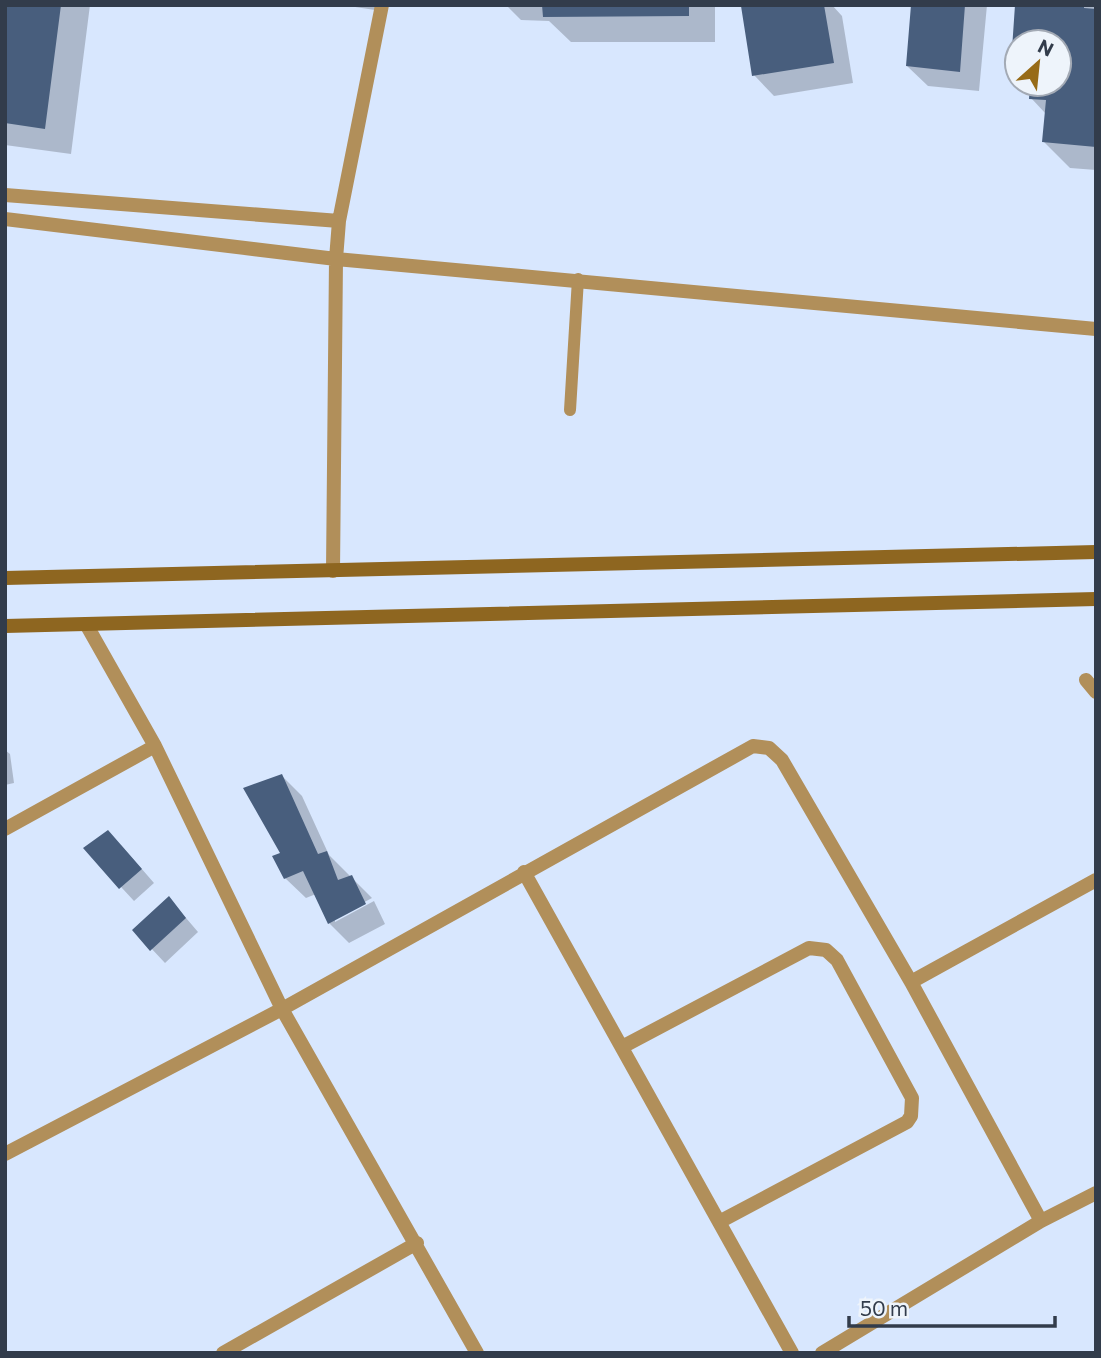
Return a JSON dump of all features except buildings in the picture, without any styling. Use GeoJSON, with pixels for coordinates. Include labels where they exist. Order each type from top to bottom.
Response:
{"type":"FeatureCollection","features":[{"type":"Feature","properties":{"kind":"main road"},"geometry":{"type":"LineString","coordinates":[[5,578],[1096,552]]}},
{"type":"Feature","properties":{"kind":"main road"},"geometry":{"type":"LineString","coordinates":[[5,626],[1096,599]]}},
{"type":"Feature","properties":{"kind":"street"},"geometry":{"type":"LineString","coordinates":[[333,571],[335,259],[339,221],[382,5]]}},
{"type":"Feature","properties":{"kind":"street"},"geometry":{"type":"LineString","coordinates":[[5,195],[339,221]]}},
{"type":"Feature","properties":{"kind":"street"},"geometry":{"type":"LineString","coordinates":[[5,219],[335,259],[578,279],[1096,329]]}},
{"type":"Feature","properties":{"kind":"street"},"geometry":{"type":"LineString","coordinates":[[86,624],[155,746],[282,1009],[477,1353]]}},
{"type":"Feature","properties":{"kind":"street"},"geometry":{"type":"LineString","coordinates":[[1086,680],[1096,692]]}},
{"type":"Feature","properties":{"kind":"street"},"geometry":{"type":"LineString","coordinates":[[5,829],[155,746]]}},
{"type":"Feature","properties":{"kind":"street"},"geometry":{"type":"LineString","coordinates":[[5,1154],[282,1009],[753,746],[769,748],[782,760],[911,982],[1041,1221]]}},
{"type":"Feature","properties":{"kind":"street"},"geometry":{"type":"LineString","coordinates":[[524,872],[792,1353]]}},
{"type":"Feature","properties":{"kind":"street"},"geometry":{"type":"LineString","coordinates":[[911,982],[1096,880]]}},
{"type":"Feature","properties":{"kind":"street"},"geometry":{"type":"LineString","coordinates":[[622,1047],[809,948],[826,950],[837,960],[912,1098],[911,1116],[907,1122],[719,1222]]}},
{"type":"Feature","properties":{"kind":"street"},"geometry":{"type":"LineString","coordinates":[[822,1353],[1041,1221],[1096,1193]]}},
{"type":"Feature","properties":{"kind":"street"},"geometry":{"type":"LineString","coordinates":[[223,1353],[417,1243]]}},
{"type":"Feature","properties":{"kind":"lane"},"geometry":{"type":"LineString","coordinates":[[570,410],[578,279]]}}]}
